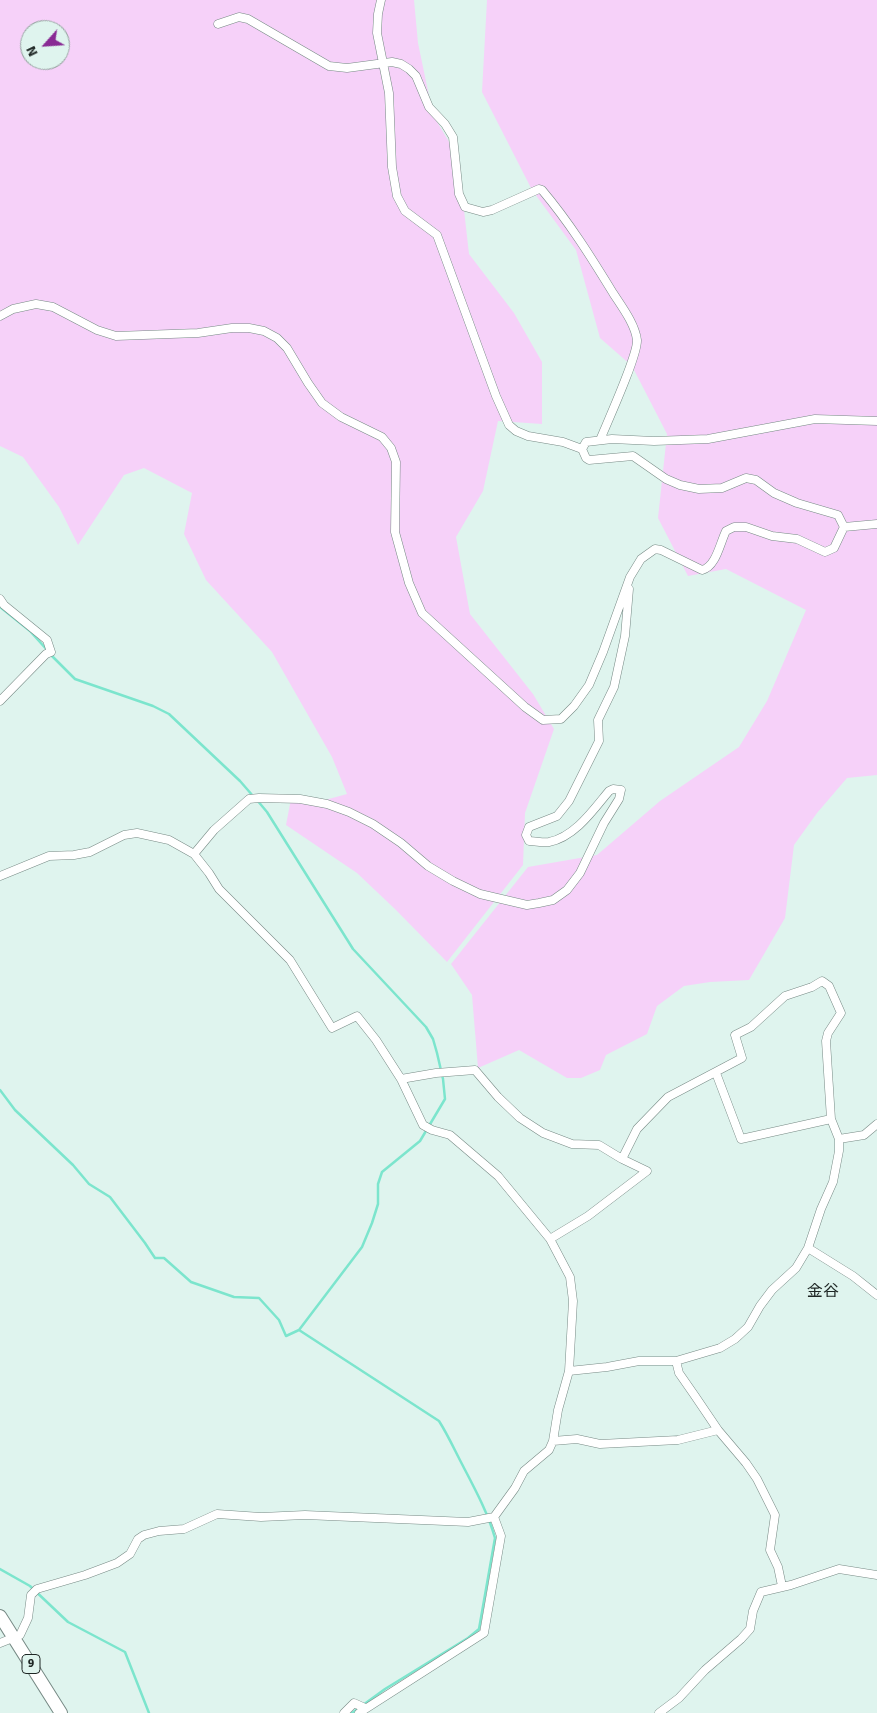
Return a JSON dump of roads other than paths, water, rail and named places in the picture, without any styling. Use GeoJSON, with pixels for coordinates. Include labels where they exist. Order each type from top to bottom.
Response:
{"type":"FeatureCollection","features":[{"type":"Feature","properties":{"kind":"main road","name":"9"},"geometry":{"type":"LineString","coordinates":[[0,1616],[62,1713]]}},
{"type":"Feature","properties":{"kind":"street"},"geometry":{"type":"LineString","coordinates":[[381,0],[377,33],[389,93],[392,167],[397,196],[405,211],[437,235],[508,425],[528,436],[563,442],[582,449],[589,460],[633,456],[666,478],[699,489],[722,488],[746,478],[756,480],[774,493],[796,503],[838,515],[844,527]]}},
{"type":"Feature","properties":{"kind":"street"},"geometry":{"type":"LineString","coordinates":[[218,24],[239,17],[248,19],[328,66],[347,68],[392,62],[401,64],[409,69],[416,76],[429,107],[445,124],[453,137],[458,194],[465,208],[483,212],[492,210],[539,189],[542,190],[574,232],[628,318],[637,340],[600,440]]}},
{"type":"Feature","properties":{"kind":"street"},"geometry":{"type":"LineString","coordinates":[[0,316],[13,309],[36,304],[53,308],[97,330],[116,336],[198,333],[232,328],[249,328],[264,331],[277,338],[287,348],[322,403],[341,417],[382,437],[391,448],[396,462],[395,532],[409,583],[422,613],[525,708],[543,720],[561,720],[590,685],[630,577],[640,559],[654,549],[669,553],[702,570],[708,569],[726,531],[734,527],[746,527],[772,536],[797,538],[825,552],[834,548],[844,527]]}},
{"type":"Feature","properties":{"kind":"street"},"geometry":{"type":"LineString","coordinates":[[582,449],[586,442],[600,440],[708,439],[815,418],[877,421]]}},
{"type":"Feature","properties":{"kind":"street"},"geometry":{"type":"LineString","coordinates":[[844,527],[877,524]]}},
{"type":"Feature","properties":{"kind":"street"},"geometry":{"type":"LineString","coordinates":[[194,854],[214,830],[249,799],[300,799],[327,804],[373,824],[401,843],[428,866],[453,882],[480,894],[527,905],[553,900],[567,890],[580,873],[604,823],[619,799],[621,790],[613,789],[609,791],[588,817],[569,833],[549,842],[529,841],[526,835],[529,827],[557,816],[569,801],[599,741],[598,720],[614,687],[625,636],[630,577]]}},
{"type":"Feature","properties":{"kind":"street"},"geometry":{"type":"LineString","coordinates":[[0,599],[4,605],[48,640],[51,652],[46,654],[0,701]]}},
{"type":"Feature","properties":{"kind":"street"},"geometry":{"type":"LineString","coordinates":[[0,876],[49,856],[90,852],[124,834],[137,834],[169,840],[194,854],[219,889],[290,960],[332,1028],[357,1016],[376,1040],[401,1079],[423,1125],[432,1130],[450,1135],[498,1176],[550,1239],[570,1277],[573,1301],[569,1371],[558,1410],[553,1441],[549,1450],[524,1471],[515,1488],[494,1518],[468,1522],[305,1515],[261,1517],[217,1514],[184,1529],[159,1531],[144,1535],[138,1538],[130,1554],[117,1563],[85,1575],[37,1589],[31,1596],[28,1618],[20,1635],[0,1643]]}},
{"type":"Feature","properties":{"kind":"street"},"geometry":{"type":"LineString","coordinates":[[569,1371],[639,1361],[676,1361],[720,1348],[735,1339],[748,1327],[772,1290],[796,1268],[808,1248],[821,1209],[833,1182],[839,1151],[839,1139],[831,1119],[826,1041],[828,1033],[841,1013],[829,986],[822,981],[812,987],[785,996],[751,1027],[735,1035],[742,1058],[668,1097],[638,1129],[622,1159]]}},
{"type":"Feature","properties":{"kind":"street"},"geometry":{"type":"LineString","coordinates":[[401,1079],[436,1073],[475,1070],[503,1103],[520,1118],[543,1133],[572,1144],[599,1145],[647,1172],[588,1216],[550,1239]]}},
{"type":"Feature","properties":{"kind":"street"},"geometry":{"type":"LineString","coordinates":[[716,1073],[741,1139],[831,1119]]}},
{"type":"Feature","properties":{"kind":"street"},"geometry":{"type":"LineString","coordinates":[[839,1139],[864,1135],[877,1124]]}},
{"type":"Feature","properties":{"kind":"street"},"geometry":{"type":"LineString","coordinates":[[808,1248],[853,1276],[877,1296]]}},
{"type":"Feature","properties":{"kind":"street"},"geometry":{"type":"LineString","coordinates":[[676,1361],[680,1373],[718,1430],[757,1479],[775,1514],[770,1550],[778,1567],[782,1586]]}},
{"type":"Feature","properties":{"kind":"street"},"geometry":{"type":"LineString","coordinates":[[553,1441],[577,1439],[600,1444],[678,1440],[718,1430]]}},
{"type":"Feature","properties":{"kind":"street"},"geometry":{"type":"LineString","coordinates":[[344,1713],[354,1703],[362,1710],[484,1633],[501,1536],[494,1518]]}},
{"type":"Feature","properties":{"kind":"street"},"geometry":{"type":"LineString","coordinates":[[659,1713],[679,1698],[705,1670],[750,1629],[753,1610],[761,1592],[839,1569],[877,1575]]}},
{"type":"Feature","properties":{"kind":"waterway"},"geometry":{"type":"LineString","coordinates":[[0,607],[30,631],[48,651]]}},
{"type":"Feature","properties":{"kind":"waterway"},"geometry":{"type":"LineString","coordinates":[[51,655],[75,679],[153,706],[169,714],[240,781],[253,796]]}},
{"type":"Feature","properties":{"kind":"waterway"},"geometry":{"type":"LineString","coordinates":[[0,1090],[15,1110],[73,1165],[89,1184],[110,1197],[155,1258],[164,1258],[191,1282],[234,1297],[259,1298],[279,1320],[286,1336],[299,1330],[362,1247],[378,1204],[378,1184],[382,1172],[420,1141],[445,1099],[437,1053],[433,1039],[426,1027],[353,949],[267,812],[257,800]]}},
{"type":"Feature","properties":{"kind":"waterway"},"geometry":{"type":"LineString","coordinates":[[299,1330],[439,1421],[481,1501],[495,1538],[479,1629],[468,1638],[385,1689],[352,1713]]}},
{"type":"Feature","properties":{"kind":"waterway"},"geometry":{"type":"LineString","coordinates":[[0,1569],[30,1586],[68,1622],[125,1652],[149,1713]]}},
{"type":"Feature","properties":{"kind":"district","name":"金谷"},"geometry":{"type":"Point","coordinates":[823,1292]}}]}
